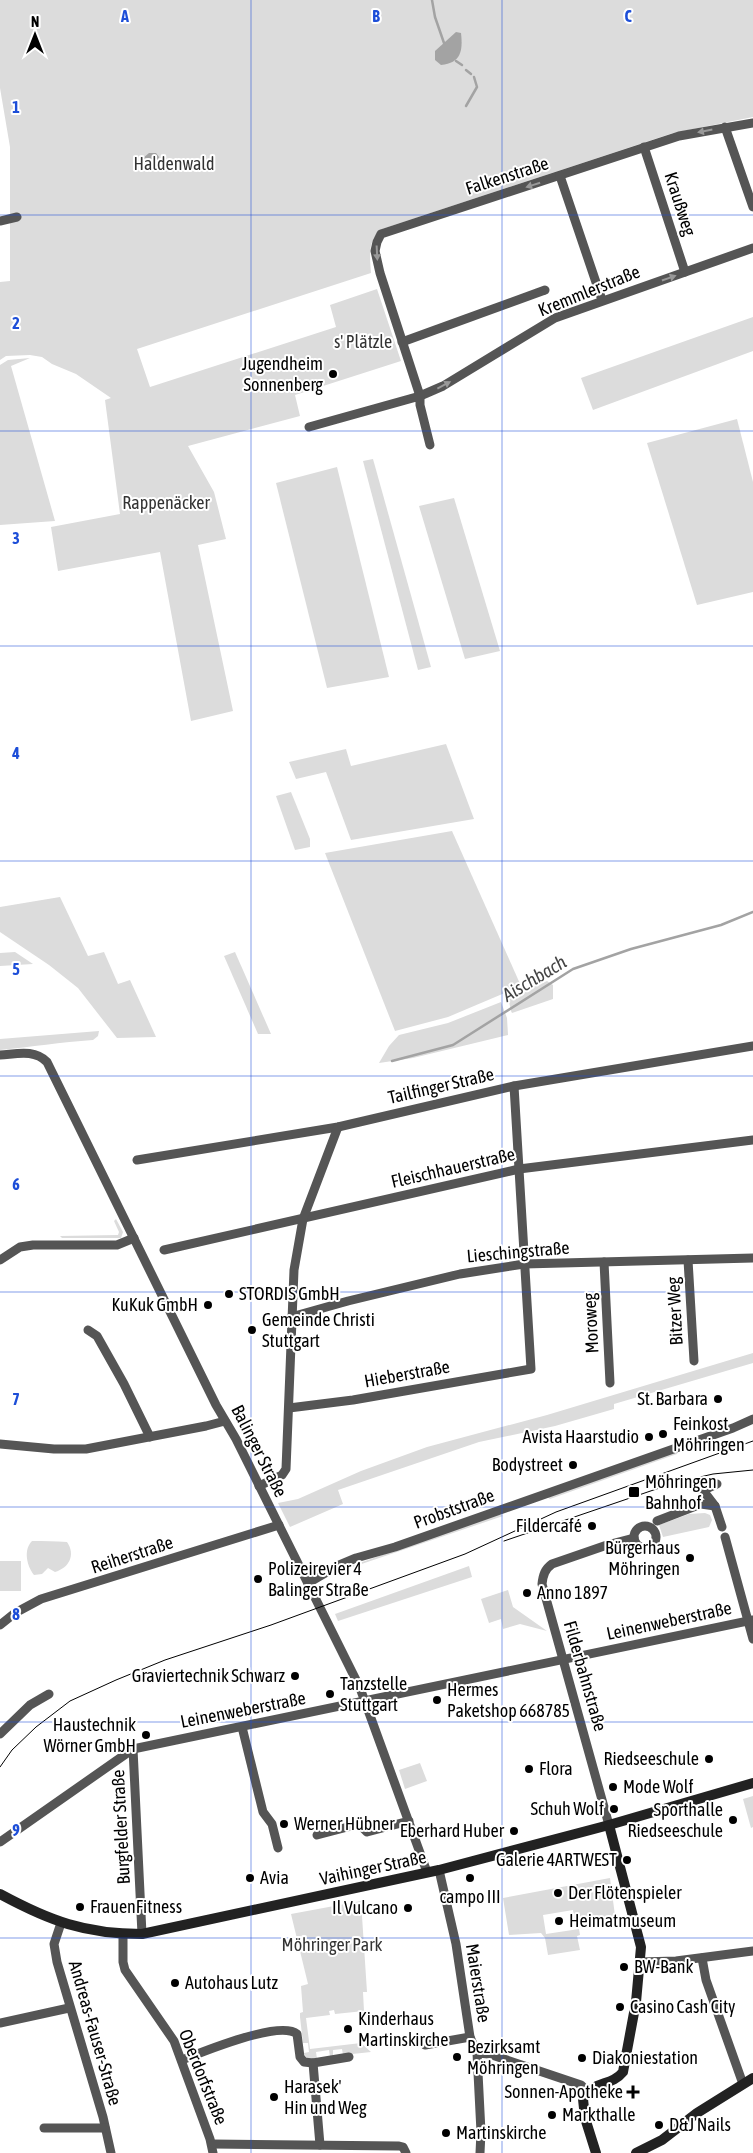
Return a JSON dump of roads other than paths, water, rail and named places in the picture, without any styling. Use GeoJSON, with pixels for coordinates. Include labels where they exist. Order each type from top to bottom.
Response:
{"type":"FeatureCollection","features":[{"type":"Feature","properties":{"kind":"main road","name":"Vaihinger Straße"},"geometry":{"type":"LineString","coordinates":[[0,1894],[61,1922],[92,1931],[142,1934],[439,1870],[609,1825],[753,1783]]}},
{"type":"Feature","properties":{"kind":"main road","name":"Filderbahnstraße"},"geometry":{"type":"LineString","coordinates":[[587,2091],[613,2080],[623,2072],[640,1962],[640,1936],[609,1825]]}},
{"type":"Feature","properties":{"kind":"main road"},"geometry":{"type":"LineString","coordinates":[[636,2153],[662,2140],[698,2113],[753,2078]]}},
{"type":"Feature","properties":{"kind":"main road"},"geometry":{"type":"LineString","coordinates":[[587,2091],[583,2099],[583,2107],[596,2153]]}},
{"type":"Feature","properties":{"kind":"street","name":"Falkenstraße"},"geometry":{"type":"LineString","coordinates":[[402,342],[375,251],[381,234],[678,136],[753,123]]}},
{"type":"Feature","properties":{"kind":"street"},"geometry":{"type":"LineString","coordinates":[[725,128],[753,207]]}},
{"type":"Feature","properties":{"kind":"street","name":"Kraußweg"},"geometry":{"type":"LineString","coordinates":[[644,147],[685,272]]}},
{"type":"Feature","properties":{"kind":"street"},"geometry":{"type":"LineString","coordinates":[[560,176],[602,300]]}},
{"type":"Feature","properties":{"kind":"street"},"geometry":{"type":"LineString","coordinates":[[0,221],[17,217]]}},
{"type":"Feature","properties":{"kind":"street","name":"Kremmlerstraße"},"geometry":{"type":"LineString","coordinates":[[309,427],[420,396],[443,386],[555,318],[753,248]]}},
{"type":"Feature","properties":{"kind":"street","name":"Kremmlerstraße"},"geometry":{"type":"LineString","coordinates":[[402,342],[545,290]]}},
{"type":"Feature","properties":{"kind":"street"},"geometry":{"type":"LineString","coordinates":[[402,342],[420,396],[420,406],[430,445]]}},
{"type":"Feature","properties":{"kind":"street","name":"Tailfinger Straße"},"geometry":{"type":"LineString","coordinates":[[137,1160],[338,1127],[514,1086],[753,1046]]}},
{"type":"Feature","properties":{"kind":"street","name":"Balinger Straße"},"geometry":{"type":"LineString","coordinates":[[0,1055],[27,1053],[41,1055],[47,1062],[366,1701],[427,1872]]}},
{"type":"Feature","properties":{"kind":"street"},"geometry":{"type":"LineString","coordinates":[[514,1086],[524,1264]]}},
{"type":"Feature","properties":{"kind":"street"},"geometry":{"type":"LineString","coordinates":[[259,1486],[273,1481],[282,1475],[286,1469],[294,1270],[303,1219],[338,1127]]}},
{"type":"Feature","properties":{"kind":"street","name":"Fleischhauerstraße"},"geometry":{"type":"LineString","coordinates":[[164,1250],[519,1169],[753,1140]]}},
{"type":"Feature","properties":{"kind":"street"},"geometry":{"type":"LineString","coordinates":[[0,1260],[20,1247],[33,1245],[117,1244],[134,1238]]}},
{"type":"Feature","properties":{"kind":"street","name":"Lieschingstraße"},"geometry":{"type":"LineString","coordinates":[[291,1317],[460,1274],[524,1264],[753,1258]]}},
{"type":"Feature","properties":{"kind":"street","name":"Bitzer Weg"},"geometry":{"type":"LineString","coordinates":[[688,1260],[694,1361]]}},
{"type":"Feature","properties":{"kind":"street","name":"Moroweg"},"geometry":{"type":"LineString","coordinates":[[604,1262],[610,1383]]}},
{"type":"Feature","properties":{"kind":"street","name":"Hieberstraße"},"geometry":{"type":"LineString","coordinates":[[289,1408],[353,1400],[531,1369],[524,1264]]}},
{"type":"Feature","properties":{"kind":"street"},"geometry":{"type":"LineString","coordinates":[[88,1330],[97,1336],[124,1384],[150,1437]]}},
{"type":"Feature","properties":{"kind":"street","name":"Probststraße"},"geometry":{"type":"LineString","coordinates":[[308,1583],[337,1566],[356,1558],[470,1520],[753,1419]]}},
{"type":"Feature","properties":{"kind":"street"},"geometry":{"type":"LineString","coordinates":[[0,1444],[54,1450],[86,1449],[225,1421]]}},
{"type":"Feature","properties":{"kind":"street"},"geometry":{"type":"LineString","coordinates":[[657,1521],[703,1495],[717,1484]]}},
{"type":"Feature","properties":{"kind":"street"},"geometry":{"type":"LineString","coordinates":[[703,1495],[715,1506],[722,1527]]}},
{"type":"Feature","properties":{"kind":"street","name":"Reiherstraße"},"geometry":{"type":"LineString","coordinates":[[0,1625],[15,1613],[41,1599],[279,1525]]}},
{"type":"Feature","properties":{"kind":"street"},"geometry":{"type":"LineString","coordinates":[[725,1537],[751,1621],[753,1639]]}},
{"type":"Feature","properties":{"kind":"street","name":"Filderbahnstraße"},"geometry":{"type":"LineString","coordinates":[[609,1825],[542,1584],[544,1572],[552,1564],[606,1545],[634,1538]]}},
{"type":"Feature","properties":{"kind":"street","name":"Leinenweberstraße"},"geometry":{"type":"LineString","coordinates":[[0,1842],[133,1748],[751,1621]]}},
{"type":"Feature","properties":{"kind":"street"},"geometry":{"type":"LineString","coordinates":[[0,1734],[30,1705],[49,1694]]}},
{"type":"Feature","properties":{"kind":"street"},"geometry":{"type":"LineString","coordinates":[[242,1726],[263,1812],[272,1824],[278,1848]]}},
{"type":"Feature","properties":{"kind":"street","name":"Burgfelder Straße"},"geometry":{"type":"LineString","coordinates":[[133,1748],[142,1934]]}},
{"type":"Feature","properties":{"kind":"street"},"geometry":{"type":"LineString","coordinates":[[317,1835],[359,1824],[367,1832],[409,1821]]}},
{"type":"Feature","properties":{"kind":"street","name":"Maierstraße"},"geometry":{"type":"LineString","coordinates":[[439,1870],[456,1944],[470,2037],[477,2053],[480,2102],[480,2153]]}},
{"type":"Feature","properties":{"kind":"street","name":"Andreas-Fauser-Straße"},"geometry":{"type":"LineString","coordinates":[[61,1922],[54,1944],[69,2008],[105,2128],[110,2153]]}},
{"type":"Feature","properties":{"kind":"street","name":"Oberdorfstraße"},"geometry":{"type":"LineString","coordinates":[[123,1934],[123,1962],[125,1970],[168,2031],[182,2060],[212,2149],[320,2145],[349,2149],[404,2150]]}},
{"type":"Feature","properties":{"kind":"street"},"geometry":{"type":"LineString","coordinates":[[640,1962],[702,1958],[753,1951]]}},
{"type":"Feature","properties":{"kind":"street"},"geometry":{"type":"LineString","coordinates":[[702,1958],[706,1980],[743,2084]]}},
{"type":"Feature","properties":{"kind":"street"},"geometry":{"type":"LineString","coordinates":[[0,2023],[69,2008]]}},
{"type":"Feature","properties":{"kind":"street"},"geometry":{"type":"LineString","coordinates":[[182,2060],[232,2040],[288,2031],[297,2034],[302,2060],[313,2063],[349,2057]]}},
{"type":"Feature","properties":{"kind":"street"},"geometry":{"type":"LineString","coordinates":[[425,2045],[470,2037]]}},
{"type":"Feature","properties":{"kind":"street"},"geometry":{"type":"LineString","coordinates":[[477,2053],[489,2054],[581,2085],[587,2091]]}},
{"type":"Feature","properties":{"kind":"street"},"geometry":{"type":"LineString","coordinates":[[313,2063],[320,2145]]}},
{"type":"Feature","properties":{"kind":"street"},"geometry":{"type":"LineString","coordinates":[[44,2128],[105,2128]]}},
{"type":"Feature","properties":{"kind":"waterway"},"geometry":{"type":"LineString","coordinates":[[432,0],[435,17],[444,43]]}},
{"type":"Feature","properties":{"kind":"waterway"},"geometry":{"type":"LineString","coordinates":[[456,61],[462,65]]}},
{"type":"Feature","properties":{"kind":"waterway"},"geometry":{"type":"LineString","coordinates":[[466,70],[471,74]]}},
{"type":"Feature","properties":{"kind":"waterway"},"geometry":{"type":"LineString","coordinates":[[466,106],[477,87],[474,77]]}},
{"type":"Feature","properties":{"kind":"waterway","name":"Aischbach"},"geometry":{"type":"LineString","coordinates":[[392,1061],[453,1045],[573,969],[631,949],[721,925],[753,912]]}},
{"type":"Feature","properties":{"kind":"tram line"},"geometry":{"type":"LineString","coordinates":[[0,1767],[12,1750],[36,1727],[70,1701],[116,1680],[165,1660],[271,1625],[465,1554],[556,1512],[753,1441]]}},
{"type":"Feature","properties":{"kind":"tram line"},"geometry":{"type":"LineString","coordinates":[[504,1541],[674,1483],[713,1474],[753,1470]]}},
{"type":"Feature","properties":{"kind":"place","name":"Jugendheim Sonnenberg"},"geometry":{"type":"Point","coordinates":[333,374]}},
{"type":"Feature","properties":{"kind":"place","name":"STORDIS GmbH"},"geometry":{"type":"Point","coordinates":[229,1294]}},
{"type":"Feature","properties":{"kind":"place","name":"KuKuk GmbH"},"geometry":{"type":"Point","coordinates":[208,1305]}},
{"type":"Feature","properties":{"kind":"place","name":"Gemeinde Christi Stuttgart"},"geometry":{"type":"Point","coordinates":[252,1330]}},
{"type":"Feature","properties":{"kind":"place","name":"St. Barbara"},"geometry":{"type":"Point","coordinates":[718,1399]}},
{"type":"Feature","properties":{"kind":"place","name":"Feinkost Möhringen"},"geometry":{"type":"Point","coordinates":[663,1434]}},
{"type":"Feature","properties":{"kind":"place","name":"Avista Haarstudio"},"geometry":{"type":"Point","coordinates":[649,1437]}},
{"type":"Feature","properties":{"kind":"place","name":"Bodystreet"},"geometry":{"type":"Point","coordinates":[573,1465]}},
{"type":"Feature","properties":{"kind":"place","name":"Möhringen Bahnhof"},"geometry":{"type":"Point","coordinates":[634,1492]}},
{"type":"Feature","properties":{"kind":"place","name":"Fildercafé"},"geometry":{"type":"Point","coordinates":[592,1526]}},
{"type":"Feature","properties":{"kind":"place","name":"Bürgerhaus Möhringen"},"geometry":{"type":"Point","coordinates":[690,1558]}},
{"type":"Feature","properties":{"kind":"place","name":"Polizeirevier 4 Balinger Straße"},"geometry":{"type":"Point","coordinates":[258,1579]}},
{"type":"Feature","properties":{"kind":"place","name":"Anno 1897"},"geometry":{"type":"Point","coordinates":[527,1593]}},
{"type":"Feature","properties":{"kind":"place","name":"Graviertechnik Schwarz"},"geometry":{"type":"Point","coordinates":[295,1676]}},
{"type":"Feature","properties":{"kind":"place","name":"Tanzstelle Stuttgart"},"geometry":{"type":"Point","coordinates":[330,1694]}},
{"type":"Feature","properties":{"kind":"place","name":"Hermes Paketshop 668785"},"geometry":{"type":"Point","coordinates":[437,1700]}},
{"type":"Feature","properties":{"kind":"place","name":"Haustechnik Wörner GmbH"},"geometry":{"type":"Point","coordinates":[146,1735]}},
{"type":"Feature","properties":{"kind":"place","name":"Riedseeschule"},"geometry":{"type":"Point","coordinates":[709,1759]}},
{"type":"Feature","properties":{"kind":"place","name":"Flora"},"geometry":{"type":"Point","coordinates":[529,1769]}},
{"type":"Feature","properties":{"kind":"place","name":"Mode Wolf"},"geometry":{"type":"Point","coordinates":[613,1787]}},
{"type":"Feature","properties":{"kind":"place","name":"Schuh Wolf"},"geometry":{"type":"Point","coordinates":[614,1809]}},
{"type":"Feature","properties":{"kind":"place","name":"Sporthalle Riedseeschule"},"geometry":{"type":"Point","coordinates":[733,1820]}},
{"type":"Feature","properties":{"kind":"place","name":"Werner Hübner"},"geometry":{"type":"Point","coordinates":[284,1824]}},
{"type":"Feature","properties":{"kind":"place","name":"Eberhard Huber"},"geometry":{"type":"Point","coordinates":[514,1831]}},
{"type":"Feature","properties":{"kind":"place","name":"Galerie 4ARTWEST"},"geometry":{"type":"Point","coordinates":[627,1860]}},
{"type":"Feature","properties":{"kind":"place","name":"Avia"},"geometry":{"type":"Point","coordinates":[250,1878]}},
{"type":"Feature","properties":{"kind":"place","name":"campo III"},"geometry":{"type":"Point","coordinates":[470,1878]}},
{"type":"Feature","properties":{"kind":"place","name":"Der Flötenspieler"},"geometry":{"type":"Point","coordinates":[558,1893]}},
{"type":"Feature","properties":{"kind":"place","name":"FrauenFitness"},"geometry":{"type":"Point","coordinates":[80,1907]}},
{"type":"Feature","properties":{"kind":"place","name":"Il Vulcano"},"geometry":{"type":"Point","coordinates":[408,1908]}},
{"type":"Feature","properties":{"kind":"place","name":"Heimatmuseum"},"geometry":{"type":"Point","coordinates":[559,1921]}},
{"type":"Feature","properties":{"kind":"place","name":"BW-Bank"},"geometry":{"type":"Point","coordinates":[624,1967]}},
{"type":"Feature","properties":{"kind":"place","name":"Autohaus Lutz"},"geometry":{"type":"Point","coordinates":[175,1983]}},
{"type":"Feature","properties":{"kind":"place","name":"Casino Cash City"},"geometry":{"type":"Point","coordinates":[620,2007]}},
{"type":"Feature","properties":{"kind":"place","name":"Kinderhaus Martinskirche"},"geometry":{"type":"Point","coordinates":[348,2029]}},
{"type":"Feature","properties":{"kind":"place","name":"Bezirksamt Möhringen"},"geometry":{"type":"Point","coordinates":[457,2057]}},
{"type":"Feature","properties":{"kind":"place","name":"Diakoniestation"},"geometry":{"type":"Point","coordinates":[582,2058]}},
{"type":"Feature","properties":{"kind":"place","name":"Sonnen-Apotheke"},"geometry":{"type":"Point","coordinates":[633,2092]}},
{"type":"Feature","properties":{"kind":"place","name":"Harasek' Hin und Weg"},"geometry":{"type":"Point","coordinates":[274,2097]}},
{"type":"Feature","properties":{"kind":"place","name":"Markthalle"},"geometry":{"type":"Point","coordinates":[552,2115]}},
{"type":"Feature","properties":{"kind":"place","name":"D&J Nails"},"geometry":{"type":"Point","coordinates":[659,2125]}},
{"type":"Feature","properties":{"kind":"place","name":"Martinskirche"},"geometry":{"type":"Point","coordinates":[446,2133]}},
{"type":"Feature","properties":{"kind":"park label","name":"Haldenwald"},"geometry":{"type":"Point","coordinates":[174,164]}},
{"type":"Feature","properties":{"kind":"park label","name":"s' Plätzle"},"geometry":{"type":"Point","coordinates":[363,342]}},
{"type":"Feature","properties":{"kind":"park label","name":"Rappenäcker"},"geometry":{"type":"Point","coordinates":[166,503]}},
{"type":"Feature","properties":{"kind":"park label","name":"Möhringer Park"},"geometry":{"type":"Point","coordinates":[332,1945]}}]}
